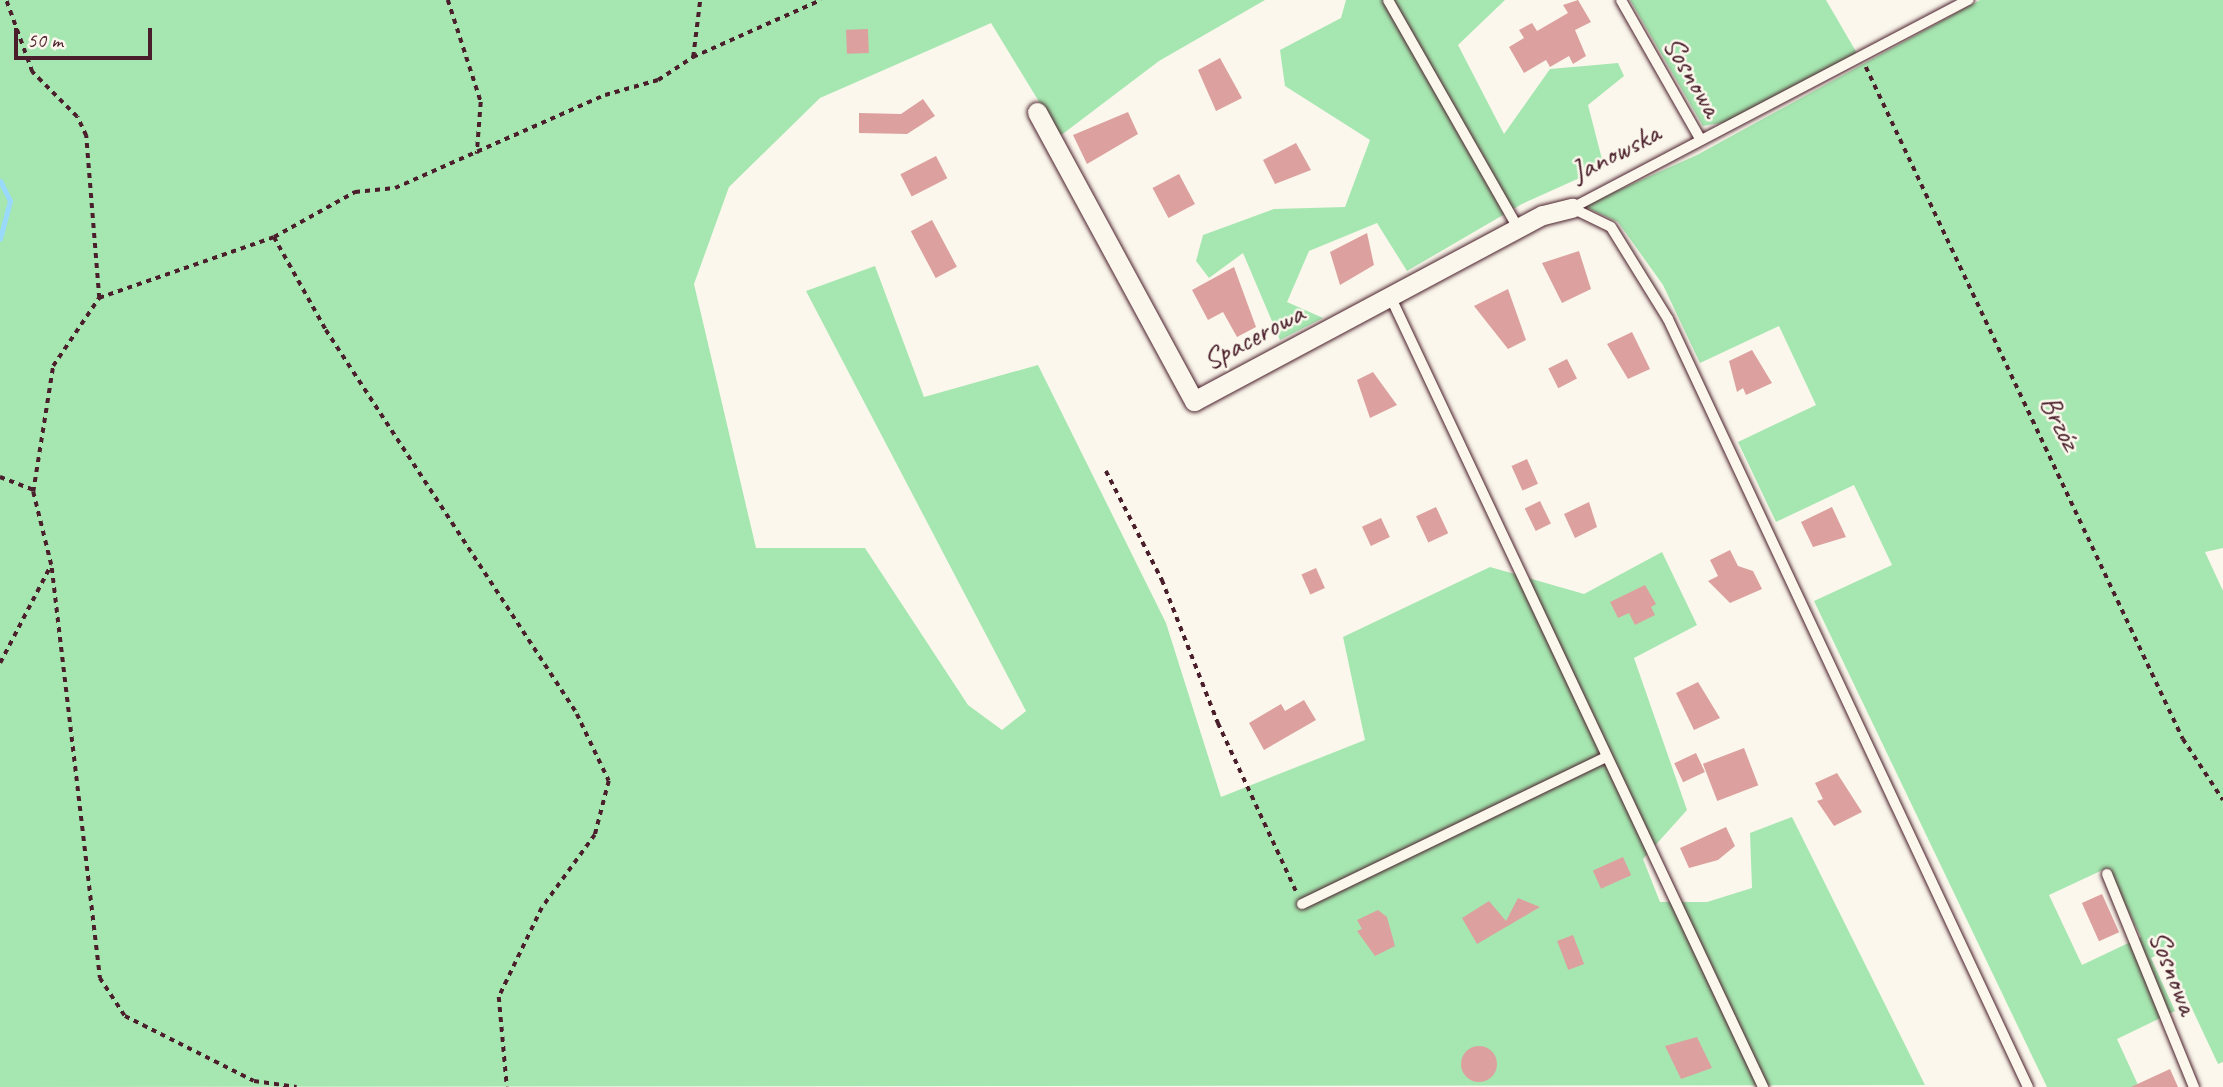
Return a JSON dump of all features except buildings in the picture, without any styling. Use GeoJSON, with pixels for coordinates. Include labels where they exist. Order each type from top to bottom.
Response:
{"type":"FeatureCollection","features":[{"type":"Feature","properties":{"kind":"street","name":"Spacerowa"},"geometry":{"type":"LineString","coordinates":[[1037,112],[1194,401],[1518,228]]}},
{"type":"Feature","properties":{"kind":"street","name":"Janowska"},"geometry":{"type":"LineString","coordinates":[[1518,228],[1572,208]]}},
{"type":"Feature","properties":{"kind":"lane"},"geometry":{"type":"LineString","coordinates":[[1388,0],[1518,228]]}},
{"type":"Feature","properties":{"kind":"lane","name":"Sosnowa"},"geometry":{"type":"LineString","coordinates":[[1621,0],[1702,139]]}},
{"type":"Feature","properties":{"kind":"lane","name":"Janowska"},"geometry":{"type":"LineString","coordinates":[[1572,208],[1702,139],[1863,60],[1969,0]]}},
{"type":"Feature","properties":{"kind":"lane"},"geometry":{"type":"LineString","coordinates":[[1572,208],[1612,227],[1668,319],[2028,1087]]}},
{"type":"Feature","properties":{"kind":"lane"},"geometry":{"type":"LineString","coordinates":[[1390,296],[1763,1087]]}},
{"type":"Feature","properties":{"kind":"lane"},"geometry":{"type":"LineString","coordinates":[[1302,904],[1606,757]]}},
{"type":"Feature","properties":{"kind":"lane","name":"Sosnowa"},"geometry":{"type":"LineString","coordinates":[[2107,874],[2194,1087]]}},
{"type":"Feature","properties":{"kind":"path"},"geometry":{"type":"LineString","coordinates":[[6,0],[32,72],[77,117],[86,136],[99,298]]}},
{"type":"Feature","properties":{"kind":"path"},"geometry":{"type":"LineString","coordinates":[[448,0],[481,102],[477,154]]}},
{"type":"Feature","properties":{"kind":"path"},"geometry":{"type":"LineString","coordinates":[[693,57],[699,0]]}},
{"type":"Feature","properties":{"kind":"path"},"geometry":{"type":"LineString","coordinates":[[297,1087],[254,1081],[125,1016],[100,978],[51,565],[34,490],[53,366],[99,298],[274,237],[355,192],[395,188],[477,154],[593,100],[658,80],[693,57],[821,0]]}},
{"type":"Feature","properties":{"kind":"path","name":"Brzóz"},"geometry":{"type":"LineString","coordinates":[[1863,60],[2183,739],[2223,800]]}},
{"type":"Feature","properties":{"kind":"path"},"geometry":{"type":"LineString","coordinates":[[274,237],[326,330],[577,714],[609,782],[595,835],[542,908],[499,997],[507,1087]]}},
{"type":"Feature","properties":{"kind":"path"},"geometry":{"type":"LineString","coordinates":[[1106,471],[1162,580],[1218,723],[1302,904]]}},
{"type":"Feature","properties":{"kind":"path"},"geometry":{"type":"LineString","coordinates":[[0,477],[34,490]]}},
{"type":"Feature","properties":{"kind":"path"},"geometry":{"type":"LineString","coordinates":[[0,663],[51,565]]}},
{"type":"Feature","properties":{"kind":"green space"},"geometry":{"type":"Polygon","coordinates":[[[0,0],[1265,0],[1159,61],[1060,136],[991,23],[820,98],[729,187],[694,284],[756,548],[865,548],[968,705],[1002,730],[1026,711],[806,291],[875,266],[924,397],[1038,365],[1166,623],[1221,797],[1365,740],[1343,637],[1490,567],[1584,594],[1662,552],[1697,625],[1634,658],[1687,810],[1643,859],[1660,902],[1707,902],[1752,888],[1750,833],[1792,817],[1925,1085],[0,1087],[0,0]]]}},
{"type":"Feature","properties":{"kind":"green space"},"geometry":{"type":"Polygon","coordinates":[[[1346,0],[1505,0],[1458,45],[1504,134],[1550,69],[1618,63],[1624,76],[1588,105],[1604,167],[1522,204],[1407,271],[1377,223],[1309,251],[1287,302],[1323,318],[1280,340],[1243,253],[1209,278],[1196,261],[1203,235],[1274,209],[1345,207],[1370,140],[1285,86],[1280,50],[1341,18],[1346,0]]]}},
{"type":"Feature","properties":{"kind":"green space"},"geometry":{"type":"Polygon","coordinates":[[[1630,0],[1826,0],[1858,55],[1727,122],[1703,126],[1630,0]]]}},
{"type":"Feature","properties":{"kind":"green space"},"geometry":{"type":"Polygon","coordinates":[[[1980,0],[2223,0],[2223,548],[2205,552],[2223,591],[2223,1062],[2218,1064],[2165,951],[2151,958],[2175,1011],[2117,1039],[2139,1087],[2047,1087],[1814,601],[1892,565],[1854,485],[1776,522],[1738,442],[1816,405],[1779,326],[1700,363],[1663,285],[1618,222],[1583,206],[1697,155],[1980,0]],[[2107,868],[2049,895],[2082,965],[2141,937],[2107,868]]]}},
{"type":"Feature","properties":{"kind":"waterway"},"geometry":{"type":"LineString","coordinates":[[0,181],[10,201],[0,239]]}}]}
